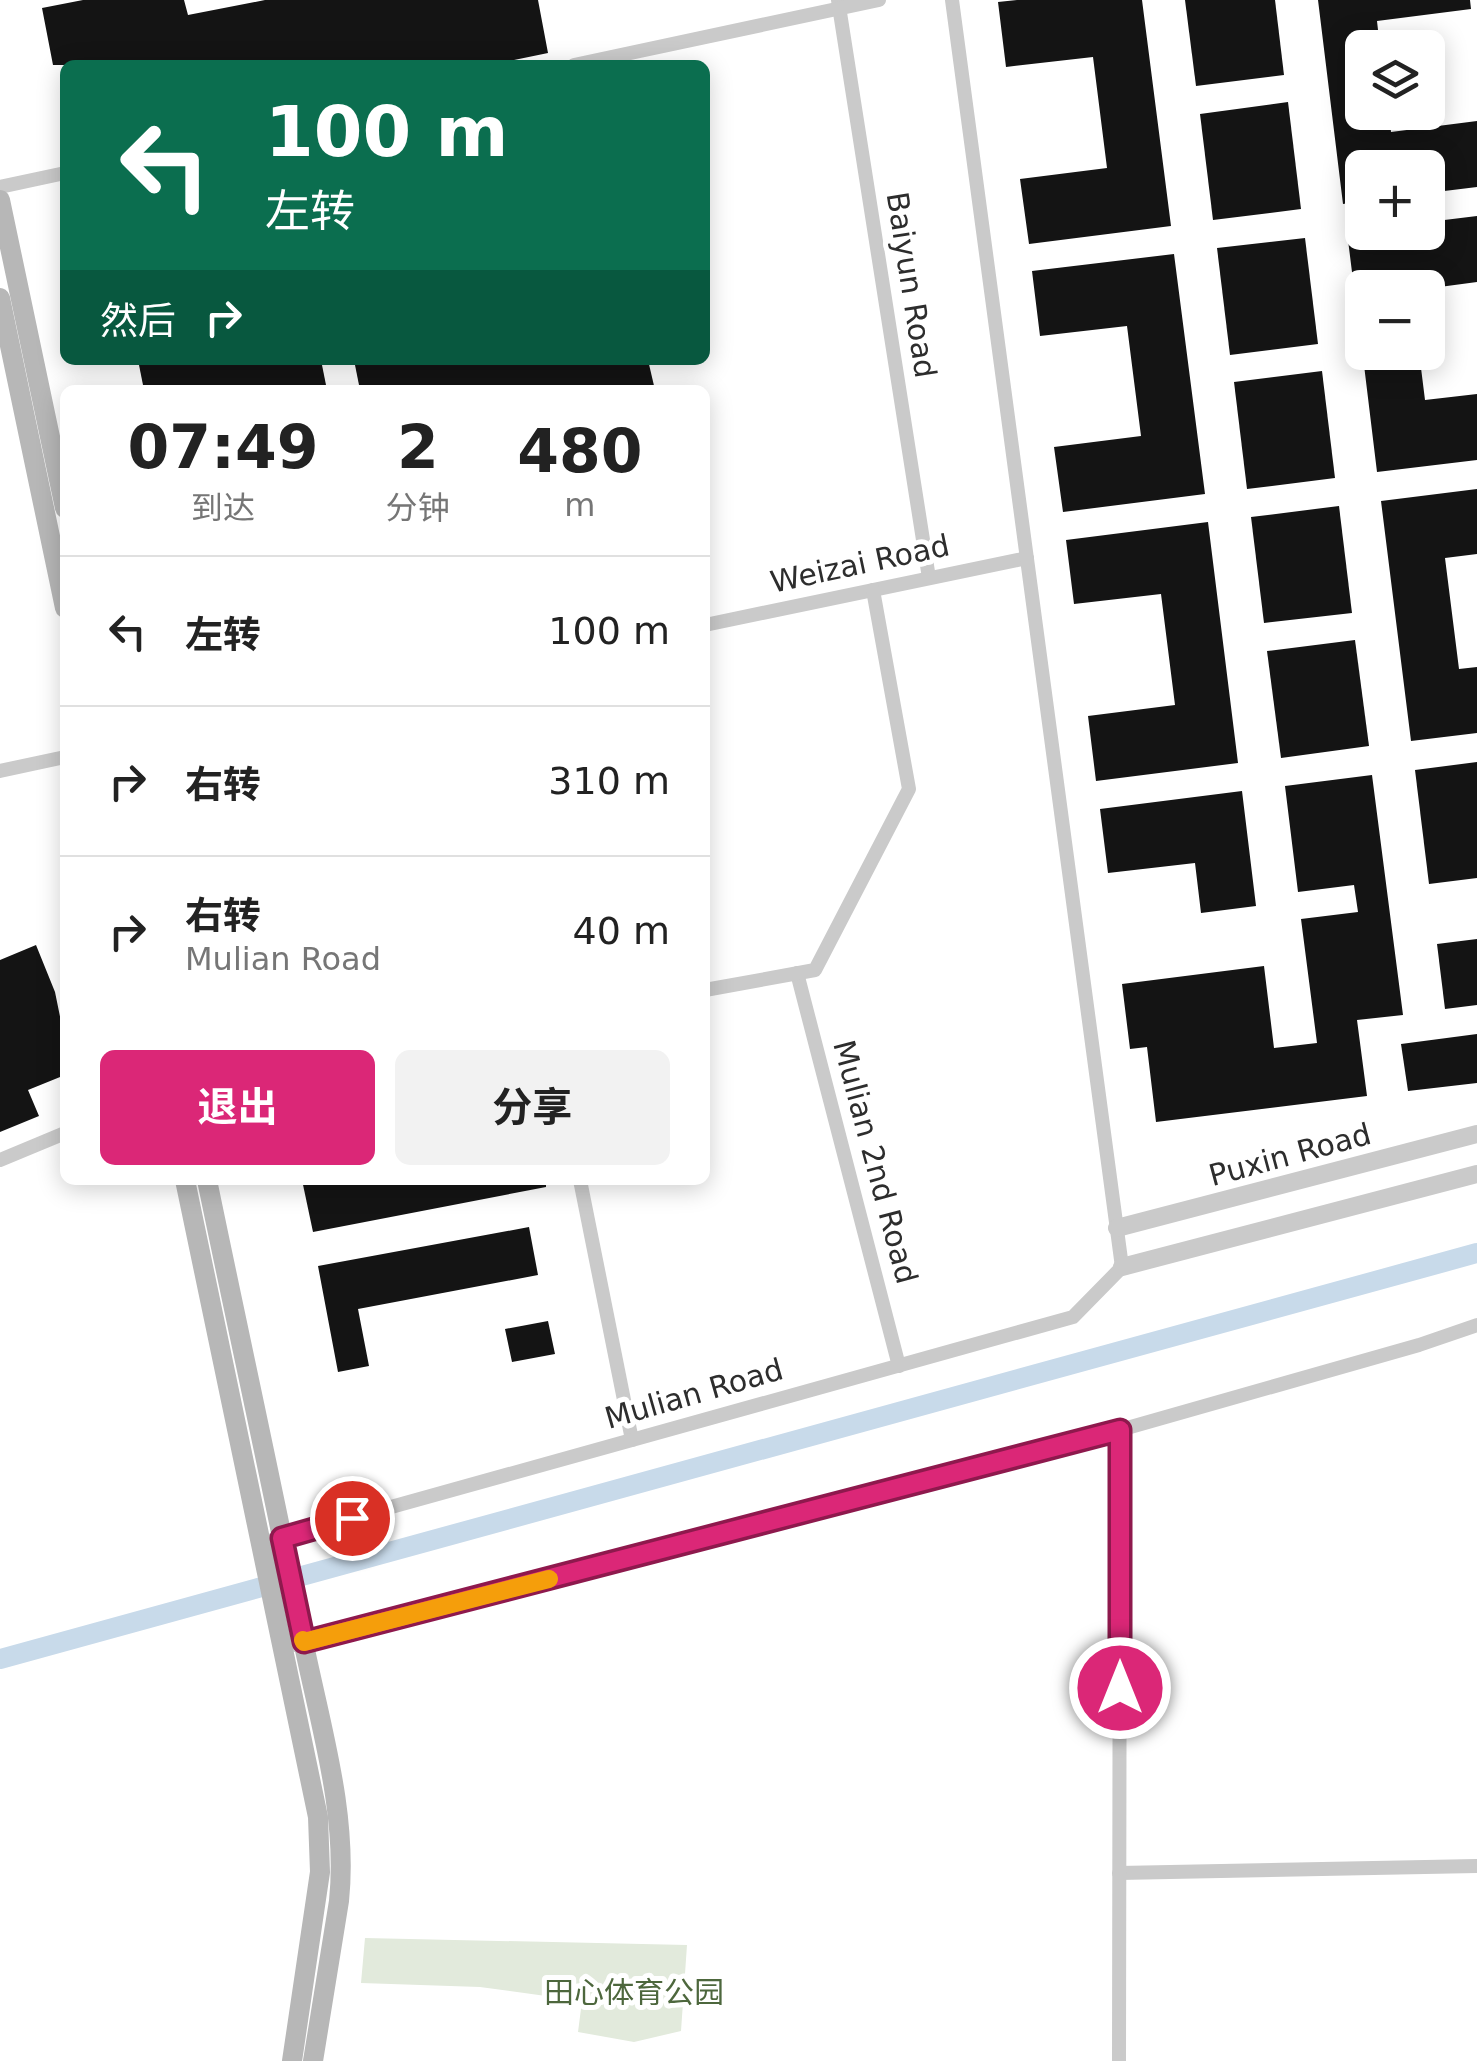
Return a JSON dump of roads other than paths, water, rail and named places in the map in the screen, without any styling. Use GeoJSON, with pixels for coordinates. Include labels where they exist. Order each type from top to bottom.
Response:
{"type":"FeatureCollection","features":[{"type":"Feature","properties":{"kind":"main road"},"geometry":{"type":"LineString","coordinates":[[0,200],[19,389],[60,495]]}},
{"type":"Feature","properties":{"kind":"main road"},"geometry":{"type":"LineString","coordinates":[[0,298],[60,584]]}},
{"type":"Feature","properties":{"kind":"main road"},"geometry":{"type":"LineString","coordinates":[[186,1185],[272,1540]]}},
{"type":"Feature","properties":{"kind":"main road"},"geometry":{"type":"LineString","coordinates":[[207,1185],[293,1645],[321,1835],[317,1896],[292,2061]]}},
{"type":"Feature","properties":{"kind":"main road"},"geometry":{"type":"LineString","coordinates":[[293,1645],[335,1797],[342,1848],[339,1901],[313,2061]]}},
{"type":"Feature","properties":{"kind":"street"},"geometry":{"type":"LineString","coordinates":[[596,60],[839,4],[879,0]]}},
{"type":"Feature","properties":{"kind":"street"},"geometry":{"type":"LineString","coordinates":[[952,0],[1122,1267],[1477,1174]]}},
{"type":"Feature","properties":{"kind":"street","name":"Baiyun Road"},"geometry":{"type":"LineString","coordinates":[[839,4],[930,578]]}},
{"type":"Feature","properties":{"kind":"street"},"geometry":{"type":"LineString","coordinates":[[0,187],[60,174]]}},
{"type":"Feature","properties":{"kind":"street","name":"Weizai Road"},"geometry":{"type":"LineString","coordinates":[[710,624],[1027,558]]}},
{"type":"Feature","properties":{"kind":"street"},"geometry":{"type":"LineString","coordinates":[[710,989],[814,970],[909,790],[872,590]]}},
{"type":"Feature","properties":{"kind":"street"},"geometry":{"type":"LineString","coordinates":[[0,770],[60,758]]}},
{"type":"Feature","properties":{"kind":"street","name":"Mulian 2nd Road"},"geometry":{"type":"LineString","coordinates":[[797,973],[899,1366]]}},
{"type":"Feature","properties":{"kind":"street","name":"Puxin Road"},"geometry":{"type":"LineString","coordinates":[[1117,1228],[1477,1134]]}},
{"type":"Feature","properties":{"kind":"street"},"geometry":{"type":"LineString","coordinates":[[0,1160],[60,1135]]}},
{"type":"Feature","properties":{"kind":"street"},"geometry":{"type":"LineString","coordinates":[[581,1185],[632,1440]]}},
{"type":"Feature","properties":{"kind":"street","name":"Mulian Road"},"geometry":{"type":"LineString","coordinates":[[272,1540],[1073,1317],[1122,1267]]}},
{"type":"Feature","properties":{"kind":"street"},"geometry":{"type":"LineString","coordinates":[[293,1645],[1120,1430],[1477,1326]]}},
{"type":"Feature","properties":{"kind":"street"},"geometry":{"type":"LineString","coordinates":[[1119,2061],[1120,1430]]}},
{"type":"Feature","properties":{"kind":"street"},"geometry":{"type":"LineString","coordinates":[[1120,1873],[1477,1866]]}},
{"type":"Feature","properties":{"kind":"waterway"},"geometry":{"type":"LineString","coordinates":[[0,1659],[1477,1253]]}},
{"type":"Feature","properties":{"kind":"park label","name":"田心体育公园"},"geometry":{"type":"Point","coordinates":[634,1993]}}]}
